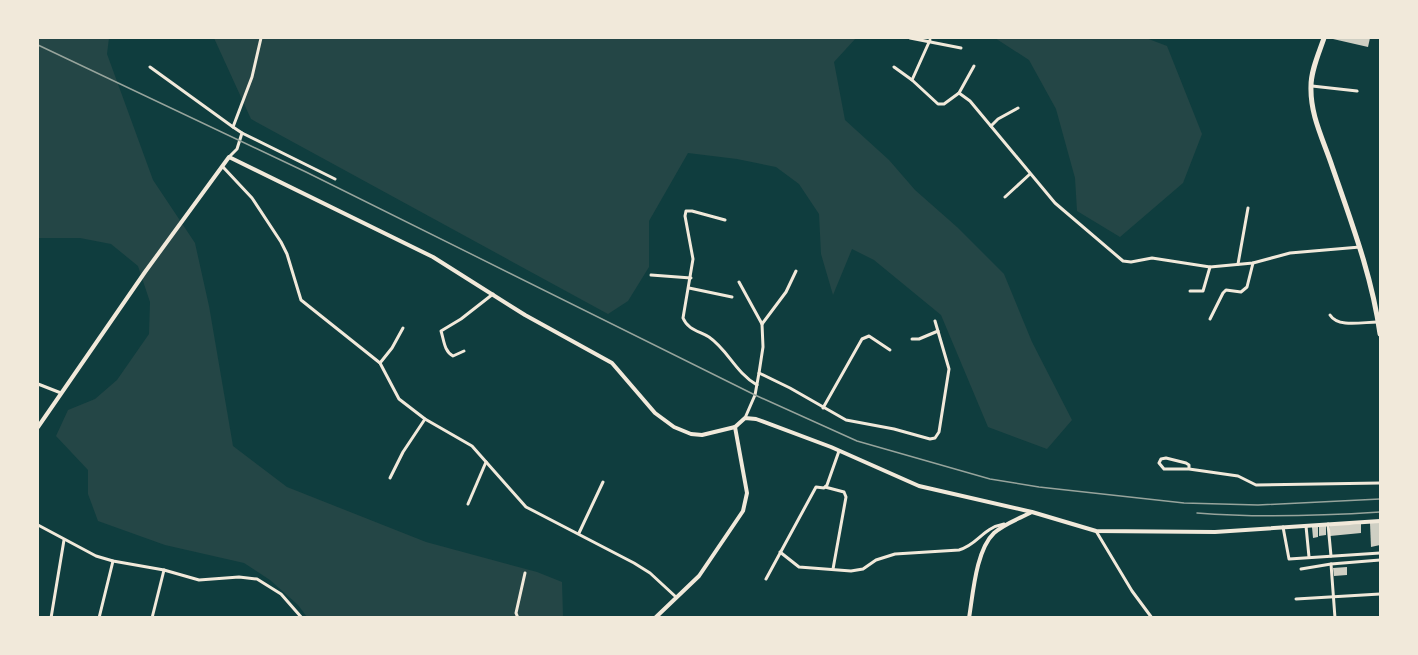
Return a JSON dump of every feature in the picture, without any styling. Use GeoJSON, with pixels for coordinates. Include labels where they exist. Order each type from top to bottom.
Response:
{"type":"FeatureCollection","features":[{"type":"Feature","properties":{"kind":"main road"},"geometry":{"type":"LineString","coordinates":[[1324,38],[1313,71],[1311,86],[1318,130],[1378,303],[1380,334]]}},
{"type":"Feature","properties":{"kind":"street"},"geometry":{"type":"LineString","coordinates":[[233,127],[252,77],[261,38]]}},
{"type":"Feature","properties":{"kind":"street"},"geometry":{"type":"LineString","coordinates":[[910,38],[930,40],[961,48]]}},
{"type":"Feature","properties":{"kind":"street"},"geometry":{"type":"LineString","coordinates":[[912,80],[930,40]]}},
{"type":"Feature","properties":{"kind":"street"},"geometry":{"type":"LineString","coordinates":[[894,67],[938,104],[944,104],[959,93],[974,66]]}},
{"type":"Feature","properties":{"kind":"street"},"geometry":{"type":"LineString","coordinates":[[150,67],[242,133],[335,179]]}},
{"type":"Feature","properties":{"kind":"street"},"geometry":{"type":"LineString","coordinates":[[1311,86],[1358,91]]}},
{"type":"Feature","properties":{"kind":"street"},"geometry":{"type":"LineString","coordinates":[[959,93],[970,101],[992,126],[1055,203],[1123,261],[1131,262],[1152,258],[1210,267],[1253,262],[1290,253],[1360,247]]}},
{"type":"Feature","properties":{"kind":"street"},"geometry":{"type":"LineString","coordinates":[[992,126],[998,119],[1018,108]]}},
{"type":"Feature","properties":{"kind":"street"},"geometry":{"type":"LineString","coordinates":[[38,427],[145,272],[237,149],[242,133]]}},
{"type":"Feature","properties":{"kind":"street"},"geometry":{"type":"LineString","coordinates":[[229,158],[433,257],[552,331],[612,363],[655,413],[674,427],[691,434],[702,435],[735,427],[745,418],[754,399],[763,347],[762,324],[739,282]]}},
{"type":"Feature","properties":{"kind":"street"},"geometry":{"type":"LineString","coordinates":[[223,167],[252,198],[281,242],[301,300],[380,363],[399,399],[425,419],[472,446],[526,507],[579,533],[650,573],[676,597]]}},
{"type":"Feature","properties":{"kind":"street"},"geometry":{"type":"LineString","coordinates":[[1005,197],[1030,174]]}},
{"type":"Feature","properties":{"kind":"street"},"geometry":{"type":"LineString","coordinates":[[1238,264],[1248,208]]}},
{"type":"Feature","properties":{"kind":"street"},"geometry":{"type":"LineString","coordinates":[[725,220],[686,211],[693,259],[683,318],[687,326],[710,338],[745,378],[757,385]]}},
{"type":"Feature","properties":{"kind":"street"},"geometry":{"type":"LineString","coordinates":[[1210,319],[1226,290],[1242,292],[1247,287],[1253,262]]}},
{"type":"Feature","properties":{"kind":"street"},"geometry":{"type":"LineString","coordinates":[[1190,291],[1203,291],[1210,267]]}},
{"type":"Feature","properties":{"kind":"street"},"geometry":{"type":"LineString","coordinates":[[762,324],[786,292],[796,271]]}},
{"type":"Feature","properties":{"kind":"street"},"geometry":{"type":"LineString","coordinates":[[651,275],[691,278]]}},
{"type":"Feature","properties":{"kind":"street"},"geometry":{"type":"LineString","coordinates":[[689,288],[732,297]]}},
{"type":"Feature","properties":{"kind":"street"},"geometry":{"type":"LineString","coordinates":[[464,351],[450,355],[441,331],[461,319],[493,294]]}},
{"type":"Feature","properties":{"kind":"street"},"geometry":{"type":"LineString","coordinates":[[1330,315],[1338,322],[1379,322]]}},
{"type":"Feature","properties":{"kind":"street"},"geometry":{"type":"LineString","coordinates":[[759,373],[846,420],[894,429],[930,439],[935,438],[939,432],[949,369],[935,321]]}},
{"type":"Feature","properties":{"kind":"street"},"geometry":{"type":"LineString","coordinates":[[380,363],[403,328]]}},
{"type":"Feature","properties":{"kind":"street"},"geometry":{"type":"LineString","coordinates":[[912,339],[938,331]]}},
{"type":"Feature","properties":{"kind":"street"},"geometry":{"type":"LineString","coordinates":[[823,408],[862,339],[869,336],[890,350]]}},
{"type":"Feature","properties":{"kind":"street"},"geometry":{"type":"LineString","coordinates":[[38,384],[62,394]]}},
{"type":"Feature","properties":{"kind":"street"},"geometry":{"type":"LineString","coordinates":[[745,418],[756,419],[839,451],[920,486],[1032,512],[1096,531],[1195,532],[1380,521]]}},
{"type":"Feature","properties":{"kind":"street"},"geometry":{"type":"LineString","coordinates":[[390,478],[403,452],[425,419]]}},
{"type":"Feature","properties":{"kind":"street"},"geometry":{"type":"LineString","coordinates":[[655,618],[699,576],[743,511],[747,493],[735,427]]}},
{"type":"Feature","properties":{"kind":"street"},"geometry":{"type":"LineString","coordinates":[[825,487],[839,451]]}},
{"type":"Feature","properties":{"kind":"street"},"geometry":{"type":"LineString","coordinates":[[1189,469],[1186,463],[1166,458],[1161,459],[1159,463],[1164,468],[1238,476],[1256,485],[1380,483]]}},
{"type":"Feature","properties":{"kind":"street"},"geometry":{"type":"LineString","coordinates":[[468,504],[486,462]]}},
{"type":"Feature","properties":{"kind":"street"},"geometry":{"type":"LineString","coordinates":[[579,533],[603,482]]}},
{"type":"Feature","properties":{"kind":"street"},"geometry":{"type":"LineString","coordinates":[[766,579],[816,487],[844,492],[846,497],[833,569]]}},
{"type":"Feature","properties":{"kind":"street"},"geometry":{"type":"LineString","coordinates":[[780,552],[799,567],[851,571],[863,569],[876,560],[895,554],[967,548],[988,529],[1006,524],[1032,512]]}},
{"type":"Feature","properties":{"kind":"street"},"geometry":{"type":"LineString","coordinates":[[969,618],[984,545],[1006,524]]}},
{"type":"Feature","properties":{"kind":"street"},"geometry":{"type":"LineString","coordinates":[[38,525],[96,556],[113,561],[164,570],[198,580],[257,579],[281,594],[302,618]]}},
{"type":"Feature","properties":{"kind":"street"},"geometry":{"type":"LineString","coordinates":[[1328,525],[1331,556]]}},
{"type":"Feature","properties":{"kind":"street"},"geometry":{"type":"LineString","coordinates":[[1306,526],[1309,557]]}},
{"type":"Feature","properties":{"kind":"street"},"geometry":{"type":"LineString","coordinates":[[1283,527],[1288,558],[1380,553]]}},
{"type":"Feature","properties":{"kind":"street"},"geometry":{"type":"LineString","coordinates":[[1096,531],[1132,591],[1152,618]]}},
{"type":"Feature","properties":{"kind":"street"},"geometry":{"type":"LineString","coordinates":[[51,618],[64,540]]}},
{"type":"Feature","properties":{"kind":"street"},"geometry":{"type":"LineString","coordinates":[[1301,569],[1380,560]]}},
{"type":"Feature","properties":{"kind":"street"},"geometry":{"type":"LineString","coordinates":[[99,618],[113,561]]}},
{"type":"Feature","properties":{"kind":"street"},"geometry":{"type":"LineString","coordinates":[[1331,564],[1335,618]]}},
{"type":"Feature","properties":{"kind":"street"},"geometry":{"type":"LineString","coordinates":[[152,618],[164,570]]}},
{"type":"Feature","properties":{"kind":"street"},"geometry":{"type":"LineString","coordinates":[[518,618],[516,613],[525,573]]}},
{"type":"Feature","properties":{"kind":"street"},"geometry":{"type":"LineString","coordinates":[[1296,599],[1380,594]]}},
{"type":"Feature","properties":{"kind":"shaded area"},"geometry":{"type":"Polygon","coordinates":[[[38,38],[109,38],[107,54],[153,180],[195,243],[209,306],[233,446],[287,487],[426,542],[537,572],[562,582],[563,617],[307,617],[298,605],[270,580],[244,563],[165,545],[98,521],[88,494],[88,470],[56,436],[68,410],[95,399],[117,380],[149,334],[150,302],[138,266],[111,244],[80,238],[38,238],[38,38]]]}},
{"type":"Feature","properties":{"kind":"shaded area"},"geometry":{"type":"Polygon","coordinates":[[[214,38],[856,38],[834,62],[845,120],[889,160],[915,190],[957,227],[1004,274],[1032,342],[1072,420],[1047,449],[988,427],[941,315],[874,260],[852,249],[833,295],[821,254],[819,214],[799,184],[776,167],[688,153],[649,221],[649,267],[628,301],[608,314],[251,119],[214,38]]]}},
{"type":"Feature","properties":{"kind":"shaded area"},"geometry":{"type":"Polygon","coordinates":[[[995,38],[1146,38],[1167,46],[1202,134],[1183,183],[1120,237],[1077,211],[1075,178],[1056,109],[1029,60],[995,38]]]}},
{"type":"Feature","properties":{"kind":"building"},"geometry":{"type":"Polygon","coordinates":[[[1334,38],[1370,38],[1368,47],[1334,38]]]}},
{"type":"Feature","properties":{"kind":"building"},"geometry":{"type":"Polygon","coordinates":[[[1370,523],[1379,523],[1380,545],[1371,547],[1370,523]]]}},
{"type":"Feature","properties":{"kind":"building"},"geometry":{"type":"Polygon","coordinates":[[[1361,524],[1361,533],[1330,536],[1330,525],[1361,524]]]}},
{"type":"Feature","properties":{"kind":"building"},"geometry":{"type":"Polygon","coordinates":[[[1326,525],[1326,535],[1319,536],[1319,526],[1326,525]]]}},
{"type":"Feature","properties":{"kind":"building"},"geometry":{"type":"Polygon","coordinates":[[[1318,526],[1318,537],[1313,538],[1312,527],[1318,526]]]}},
{"type":"Feature","properties":{"kind":"building"},"geometry":{"type":"Polygon","coordinates":[[[1347,567],[1347,575],[1334,576],[1333,568],[1347,567]]]}},
{"type":"Feature","properties":{"kind":"railway"},"geometry":{"type":"LineString","coordinates":[[38,45],[306,172],[755,395],[857,441],[990,479],[1039,487],[1184,503],[1258,505],[1380,499]]}},
{"type":"Feature","properties":{"kind":"railway"},"geometry":{"type":"LineString","coordinates":[[1197,513],[1288,516],[1380,512]]}}]}
